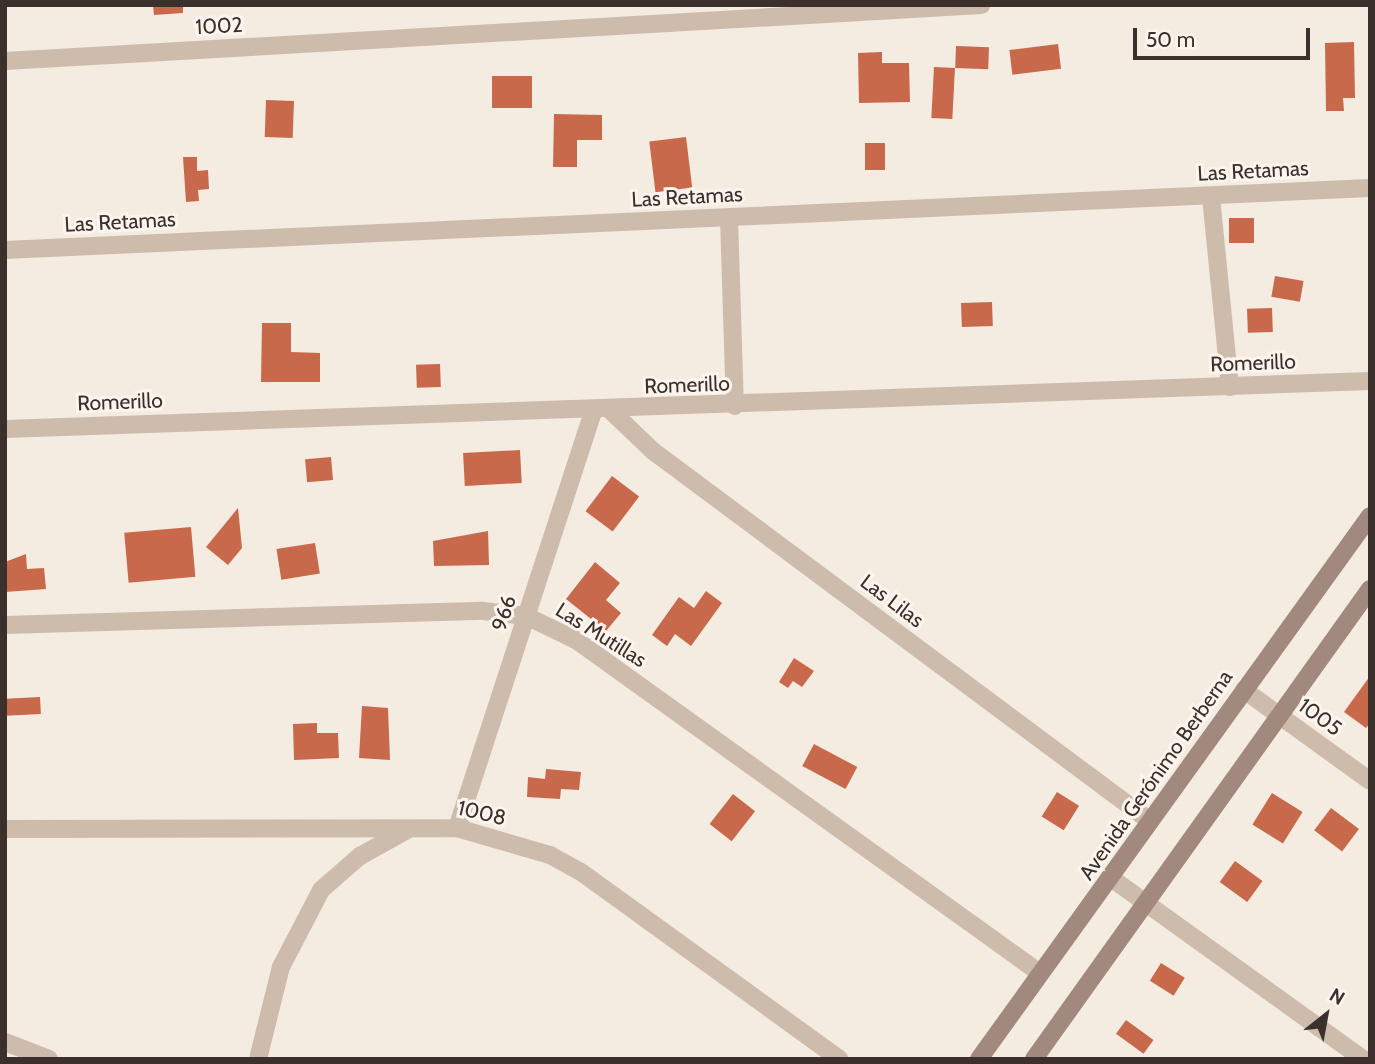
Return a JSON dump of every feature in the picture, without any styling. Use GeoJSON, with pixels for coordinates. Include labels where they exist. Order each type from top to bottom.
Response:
{"type":"FeatureCollection","features":[{"type":"Feature","properties":{"kind":"street","name":"1002"},"geometry":{"type":"LineString","coordinates":[[5,61],[852,10],[981,5]]}},
{"type":"Feature","properties":{"kind":"street","name":"Las Retamas"},"geometry":{"type":"LineString","coordinates":[[5,250],[1370,188]]}},
{"type":"Feature","properties":{"kind":"street"},"geometry":{"type":"LineString","coordinates":[[1211,197],[1230,387]]}},
{"type":"Feature","properties":{"kind":"street"},"geometry":{"type":"LineString","coordinates":[[730,218],[735,406]]}},
{"type":"Feature","properties":{"kind":"street","name":"Romerillo"},"geometry":{"type":"LineString","coordinates":[[5,429],[611,411],[1370,381]]}},
{"type":"Feature","properties":{"kind":"street","name":"966"},"geometry":{"type":"LineString","coordinates":[[457,828],[593,411]]}},
{"type":"Feature","properties":{"kind":"street","name":"Las Lilas"},"geometry":{"type":"LineString","coordinates":[[611,411],[653,451],[1150,821]]}},
{"type":"Feature","properties":{"kind":"street","name":"Avenida Gerónimo Berberna"},"geometry":{"type":"LineString","coordinates":[[979,1059],[1370,516]]}},
{"type":"Feature","properties":{"kind":"street"},"geometry":{"type":"LineString","coordinates":[[1034,1059],[1370,590]]}},
{"type":"Feature","properties":{"kind":"street","name":"Las Mutillas"},"geometry":{"type":"LineString","coordinates":[[5,625],[483,611],[526,616],[576,640],[1040,973]]}},
{"type":"Feature","properties":{"kind":"street","name":"1005"},"geometry":{"type":"LineString","coordinates":[[1244,690],[1370,781]]}},
{"type":"Feature","properties":{"kind":"street"},"geometry":{"type":"LineString","coordinates":[[258,1059],[281,967],[321,890],[359,856],[412,827]]}},
{"type":"Feature","properties":{"kind":"street","name":"1008"},"geometry":{"type":"LineString","coordinates":[[5,829],[457,828],[550,855],[581,872],[839,1059]]}},
{"type":"Feature","properties":{"kind":"street"},"geometry":{"type":"LineString","coordinates":[[1111,878],[1363,1059]]}},
{"type":"Feature","properties":{"kind":"street"},"geometry":{"type":"LineString","coordinates":[[5,1042],[49,1059]]}},
{"type":"Feature","properties":{"kind":"building"},"geometry":{"type":"Polygon","coordinates":[[[153,5],[183,5],[183,13],[154,15],[153,5]]]}},
{"type":"Feature","properties":{"kind":"building"},"geometry":{"type":"Polygon","coordinates":[[[1354,42],[1355,98],[1343,98],[1344,111],[1326,111],[1325,43],[1354,42]]]}},
{"type":"Feature","properties":{"kind":"building"},"geometry":{"type":"Polygon","coordinates":[[[1058,44],[1061,69],[1012,75],[1009,50],[1058,44]]]}},
{"type":"Feature","properties":{"kind":"building"},"geometry":{"type":"Polygon","coordinates":[[[956,46],[989,47],[988,69],[955,68],[956,46]]]}},
{"type":"Feature","properties":{"kind":"building"},"geometry":{"type":"Polygon","coordinates":[[[882,52],[882,63],[909,63],[910,102],[859,103],[858,53],[882,52]]]}},
{"type":"Feature","properties":{"kind":"building"},"geometry":{"type":"Polygon","coordinates":[[[934,67],[955,68],[952,119],[931,118],[934,67]]]}},
{"type":"Feature","properties":{"kind":"building"},"geometry":{"type":"Polygon","coordinates":[[[492,76],[532,76],[532,108],[492,108],[492,76]]]}},
{"type":"Feature","properties":{"kind":"building"},"geometry":{"type":"Polygon","coordinates":[[[266,100],[294,101],[293,138],[265,137],[266,100]]]}},
{"type":"Feature","properties":{"kind":"building"},"geometry":{"type":"Polygon","coordinates":[[[554,114],[602,115],[602,140],[577,140],[577,167],[553,167],[554,114]]]}},
{"type":"Feature","properties":{"kind":"building"},"geometry":{"type":"Polygon","coordinates":[[[686,137],[692,188],[655,192],[649,142],[686,137]]]}},
{"type":"Feature","properties":{"kind":"building"},"geometry":{"type":"Polygon","coordinates":[[[865,143],[885,143],[885,170],[865,170],[865,143]]]}},
{"type":"Feature","properties":{"kind":"building"},"geometry":{"type":"Polygon","coordinates":[[[183,157],[197,157],[197,171],[208,170],[209,189],[198,190],[199,201],[186,202],[183,157]]]}},
{"type":"Feature","properties":{"kind":"building"},"geometry":{"type":"Polygon","coordinates":[[[1229,218],[1254,218],[1254,243],[1229,243],[1229,218]]]}},
{"type":"Feature","properties":{"kind":"building"},"geometry":{"type":"Polygon","coordinates":[[[1275,276],[1304,281],[1300,302],[1271,297],[1275,276]]]}},
{"type":"Feature","properties":{"kind":"building"},"geometry":{"type":"Polygon","coordinates":[[[992,302],[993,326],[962,327],[961,303],[992,302]]]}},
{"type":"Feature","properties":{"kind":"building"},"geometry":{"type":"Polygon","coordinates":[[[1272,308],[1273,332],[1248,333],[1247,309],[1272,308]]]}},
{"type":"Feature","properties":{"kind":"building"},"geometry":{"type":"Polygon","coordinates":[[[262,323],[291,323],[291,352],[320,353],[320,382],[261,382],[262,323]]]}},
{"type":"Feature","properties":{"kind":"building"},"geometry":{"type":"Polygon","coordinates":[[[440,364],[441,387],[417,388],[416,365],[440,364]]]}},
{"type":"Feature","properties":{"kind":"building"},"geometry":{"type":"Polygon","coordinates":[[[520,450],[522,483],[465,486],[463,453],[520,450]]]}},
{"type":"Feature","properties":{"kind":"building"},"geometry":{"type":"Polygon","coordinates":[[[331,457],[333,480],[307,482],[305,459],[331,457]]]}},
{"type":"Feature","properties":{"kind":"building"},"geometry":{"type":"Polygon","coordinates":[[[612,476],[639,496],[613,532],[586,511],[612,476]]]}},
{"type":"Feature","properties":{"kind":"building"},"geometry":{"type":"Polygon","coordinates":[[[238,508],[242,548],[228,565],[206,547],[238,508]]]}},
{"type":"Feature","properties":{"kind":"building"},"geometry":{"type":"Polygon","coordinates":[[[191,527],[195,577],[129,583],[124,533],[191,527]]]}},
{"type":"Feature","properties":{"kind":"building"},"geometry":{"type":"Polygon","coordinates":[[[488,531],[489,565],[434,566],[433,541],[488,531]]]}},
{"type":"Feature","properties":{"kind":"building"},"geometry":{"type":"Polygon","coordinates":[[[315,543],[320,574],[281,580],[276,549],[315,543]]]}},
{"type":"Feature","properties":{"kind":"building"},"geometry":{"type":"Polygon","coordinates":[[[26,554],[27,569],[44,568],[46,589],[5,592],[5,562],[26,554]]]}},
{"type":"Feature","properties":{"kind":"building"},"geometry":{"type":"Polygon","coordinates":[[[595,562],[620,583],[606,600],[621,613],[606,631],[566,599],[595,562]]]}},
{"type":"Feature","properties":{"kind":"building"},"geometry":{"type":"Polygon","coordinates":[[[706,591],[722,603],[691,646],[675,634],[667,646],[652,635],[679,597],[694,608],[706,591]]]}},
{"type":"Feature","properties":{"kind":"building"},"geometry":{"type":"Polygon","coordinates":[[[794,658],[814,671],[802,687],[793,681],[788,688],[779,682],[794,658]]]}},
{"type":"Feature","properties":{"kind":"building"},"geometry":{"type":"Polygon","coordinates":[[[1370,676],[1370,723],[1366,728],[1344,712],[1370,676]]]}},
{"type":"Feature","properties":{"kind":"building"},"geometry":{"type":"Polygon","coordinates":[[[40,697],[41,714],[6,716],[5,699],[40,697]]]}},
{"type":"Feature","properties":{"kind":"building"},"geometry":{"type":"Polygon","coordinates":[[[362,706],[388,708],[390,760],[359,758],[362,706]]]}},
{"type":"Feature","properties":{"kind":"building"},"geometry":{"type":"Polygon","coordinates":[[[317,723],[317,733],[338,733],[339,758],[294,760],[293,724],[317,723]]]}},
{"type":"Feature","properties":{"kind":"building"},"geometry":{"type":"Polygon","coordinates":[[[814,744],[857,767],[846,789],[802,766],[814,744]]]}},
{"type":"Feature","properties":{"kind":"building"},"geometry":{"type":"Polygon","coordinates":[[[546,769],[581,772],[579,790],[561,789],[560,799],[527,797],[528,777],[545,779],[546,769]]]}},
{"type":"Feature","properties":{"kind":"building"},"geometry":{"type":"Polygon","coordinates":[[[1057,792],[1079,806],[1064,830],[1042,817],[1057,792]]]}},
{"type":"Feature","properties":{"kind":"building"},"geometry":{"type":"Polygon","coordinates":[[[1272,793],[1303,812],[1283,843],[1252,824],[1272,793]]]}},
{"type":"Feature","properties":{"kind":"building"},"geometry":{"type":"Polygon","coordinates":[[[733,794],[755,811],[732,841],[710,824],[733,794]]]}},
{"type":"Feature","properties":{"kind":"building"},"geometry":{"type":"Polygon","coordinates":[[[1331,808],[1359,829],[1342,851],[1314,830],[1331,808]]]}},
{"type":"Feature","properties":{"kind":"building"},"geometry":{"type":"Polygon","coordinates":[[[1235,861],[1263,881],[1247,902],[1220,882],[1235,861]]]}},
{"type":"Feature","properties":{"kind":"building"},"geometry":{"type":"Polygon","coordinates":[[[1161,963],[1185,978],[1174,996],[1150,981],[1161,963]]]}},
{"type":"Feature","properties":{"kind":"building"},"geometry":{"type":"Polygon","coordinates":[[[1126,1020],[1154,1040],[1144,1054],[1116,1034],[1126,1020]]]}}]}
